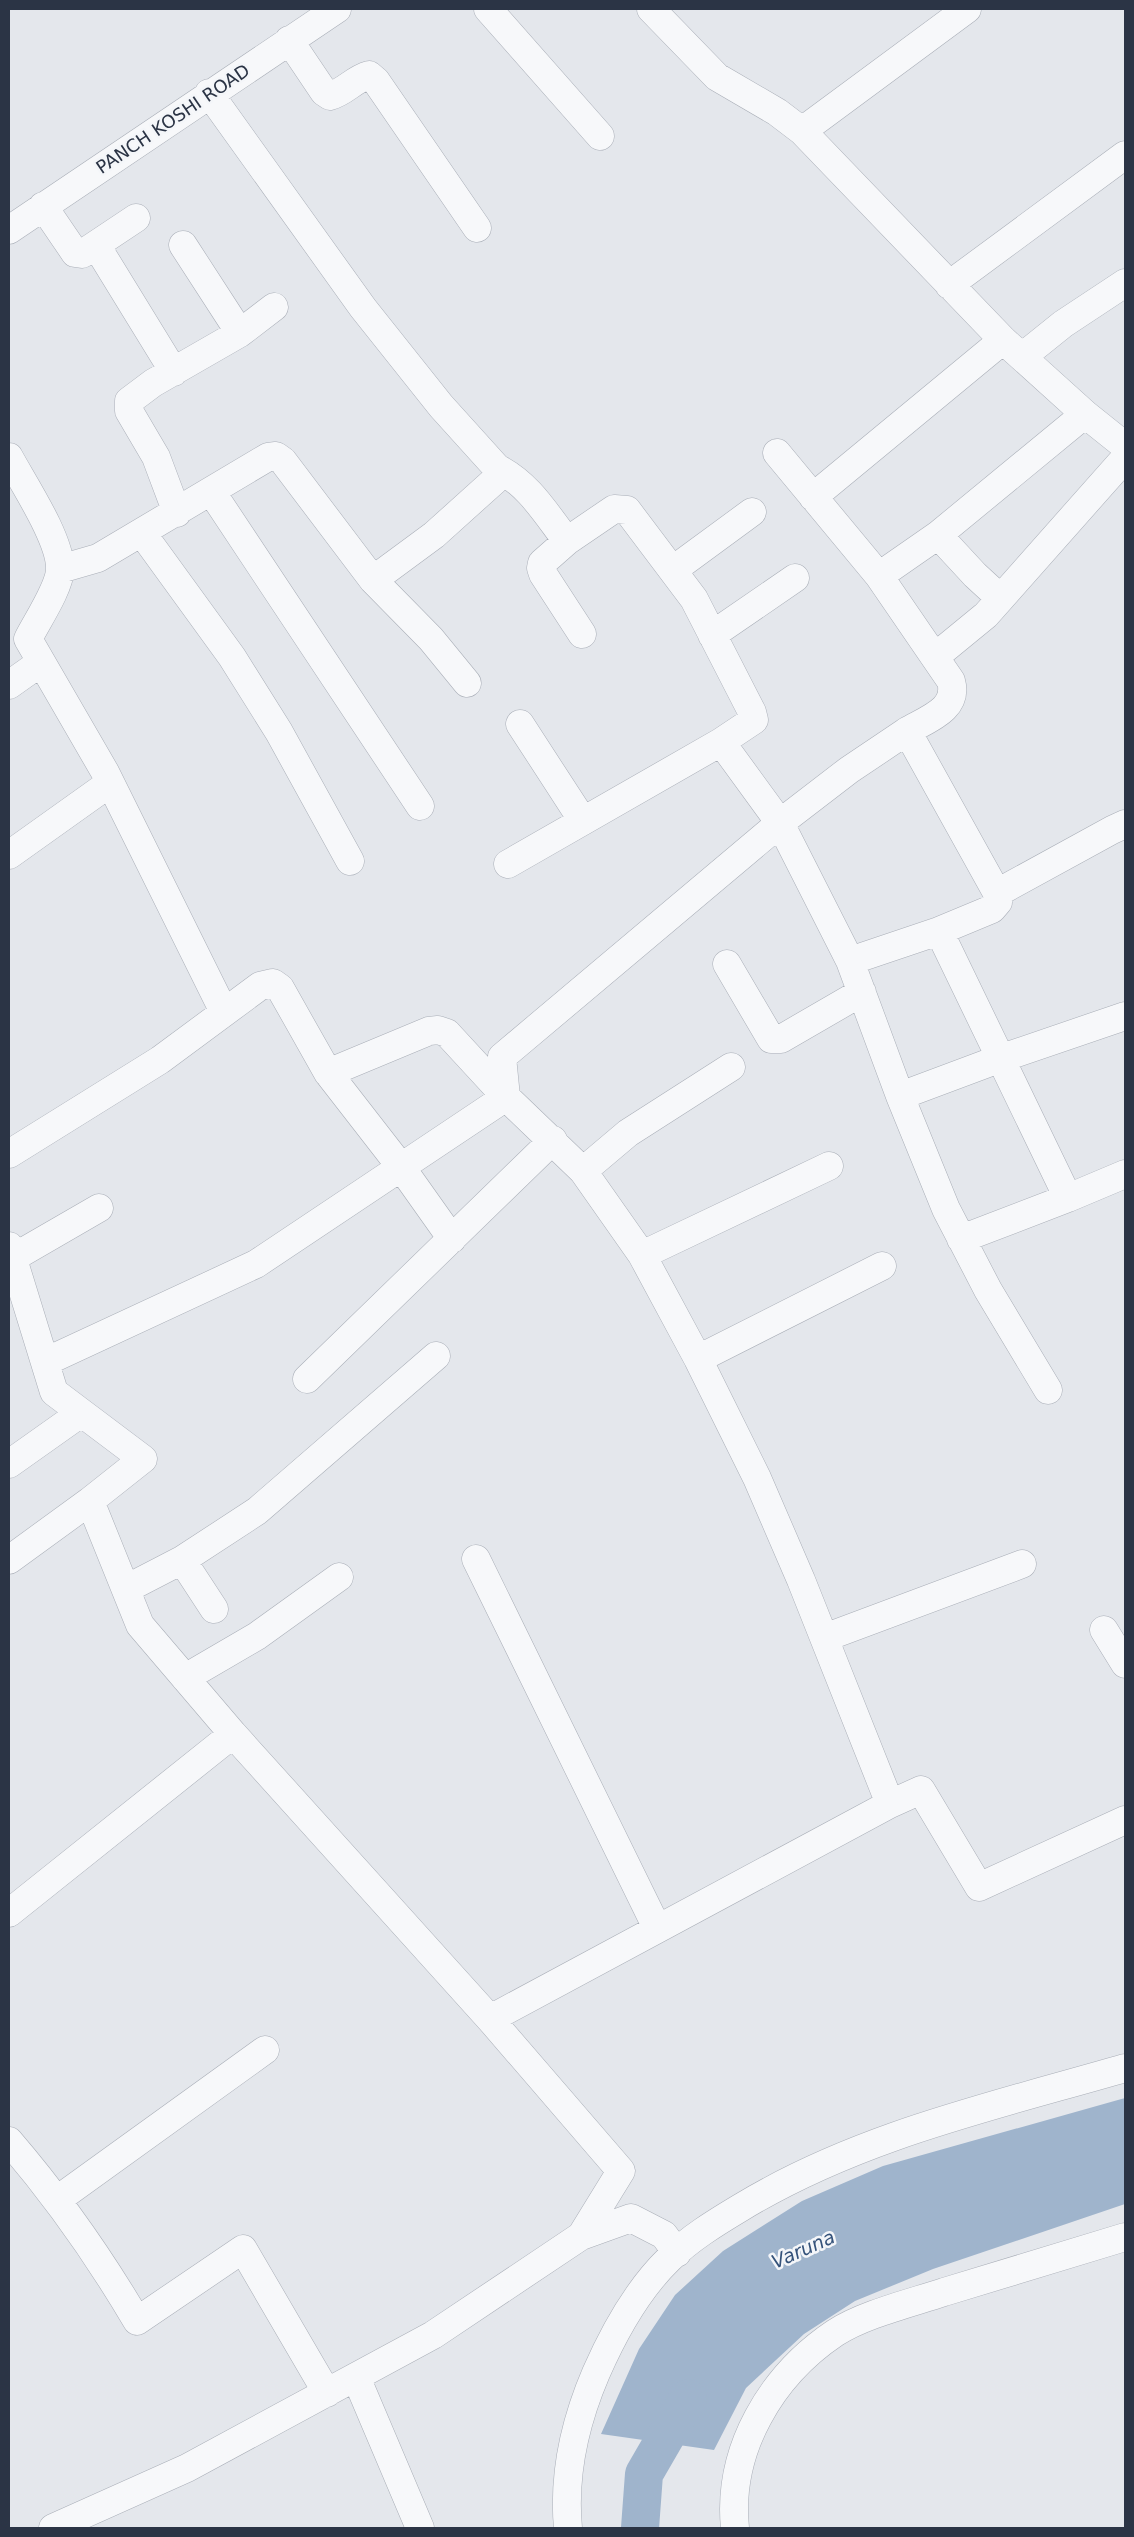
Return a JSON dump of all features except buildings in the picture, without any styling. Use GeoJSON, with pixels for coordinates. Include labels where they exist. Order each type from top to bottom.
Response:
{"type":"FeatureCollection","features":[{"type":"Feature","properties":{"kind":"street","name":"PANCH KOSHI ROAD"},"geometry":{"type":"LineString","coordinates":[[9,230],[209,93],[337,9]]}},
{"type":"Feature","properties":{"kind":"street"},"geometry":{"type":"LineString","coordinates":[[488,9],[600,136]]}},
{"type":"Feature","properties":{"kind":"street"},"geometry":{"type":"LineString","coordinates":[[651,9],[717,77],[777,112],[802,131],[949,285],[1013,348],[1085,414],[1125,446]]}},
{"type":"Feature","properties":{"kind":"street"},"geometry":{"type":"LineString","coordinates":[[802,131],[967,9]]}},
{"type":"Feature","properties":{"kind":"street"},"geometry":{"type":"LineString","coordinates":[[290,40],[324,92],[330,96],[339,93],[362,77],[369,75],[376,81],[477,228]]}},
{"type":"Feature","properties":{"kind":"street"},"geometry":{"type":"LineString","coordinates":[[209,93],[363,308],[441,406],[497,468],[517,479],[526,488],[568,540]]}},
{"type":"Feature","properties":{"kind":"street"},"geometry":{"type":"LineString","coordinates":[[949,285],[1125,155]]}},
{"type":"Feature","properties":{"kind":"street"},"geometry":{"type":"LineString","coordinates":[[43,206],[75,253],[82,254],[136,218]]}},
{"type":"Feature","properties":{"kind":"street"},"geometry":{"type":"LineString","coordinates":[[96,245],[174,372]]}},
{"type":"Feature","properties":{"kind":"street"},"geometry":{"type":"LineString","coordinates":[[183,246],[240,333]]}},
{"type":"Feature","properties":{"kind":"street"},"geometry":{"type":"LineString","coordinates":[[814,497],[1013,348],[1063,324],[1125,283]]}},
{"type":"Feature","properties":{"kind":"street"},"geometry":{"type":"LineString","coordinates":[[177,513],[156,456],[128,405],[132,397],[240,333],[274,307]]}},
{"type":"Feature","properties":{"kind":"street"},"geometry":{"type":"LineString","coordinates":[[879,576],[938,535],[1085,414]]}},
{"type":"Feature","properties":{"kind":"street"},"geometry":{"type":"LineString","coordinates":[[506,1097],[502,1057],[780,824],[850,770],[942,710],[952,701],[954,692],[951,681],[936,656],[879,576],[776,452]]}},
{"type":"Feature","properties":{"kind":"street"},"geometry":{"type":"LineString","coordinates":[[9,456],[51,535],[58,552],[60,569],[57,581],[28,639],[110,783],[224,1012]]}},
{"type":"Feature","properties":{"kind":"street"},"geometry":{"type":"LineString","coordinates":[[60,569],[82,565],[98,558],[177,513],[268,457],[276,456],[283,461],[373,580],[430,639],[467,684]]}},
{"type":"Feature","properties":{"kind":"street"},"geometry":{"type":"LineString","coordinates":[[936,656],[986,615],[1125,458]]}},
{"type":"Feature","properties":{"kind":"street"},"geometry":{"type":"LineString","coordinates":[[373,580],[434,534],[494,481],[498,475],[497,468]]}},
{"type":"Feature","properties":{"kind":"street"},"geometry":{"type":"LineString","coordinates":[[211,491],[420,806]]}},
{"type":"Feature","properties":{"kind":"street"},"geometry":{"type":"LineString","coordinates":[[508,864],[721,742],[754,720],[754,716],[694,599],[627,510],[614,509],[568,540],[542,562],[541,568],[582,634]]}},
{"type":"Feature","properties":{"kind":"street"},"geometry":{"type":"LineString","coordinates":[[672,570],[752,512]]}},
{"type":"Feature","properties":{"kind":"street"},"geometry":{"type":"LineString","coordinates":[[142,533],[189,595],[248,682],[279,732],[350,861]]}},
{"type":"Feature","properties":{"kind":"street"},"geometry":{"type":"LineString","coordinates":[[938,535],[975,576],[1000,598]]}},
{"type":"Feature","properties":{"kind":"street"},"geometry":{"type":"LineString","coordinates":[[712,635],[795,578]]}},
{"type":"Feature","properties":{"kind":"street"},"geometry":{"type":"LineString","coordinates":[[9,685],[40,663]]}},
{"type":"Feature","properties":{"kind":"street"},"geometry":{"type":"LineString","coordinates":[[520,724],[583,821]]}},
{"type":"Feature","properties":{"kind":"street"},"geometry":{"type":"LineString","coordinates":[[850,961],[939,931],[992,909],[998,902],[997,893],[908,731]]}},
{"type":"Feature","properties":{"kind":"street"},"geometry":{"type":"LineString","coordinates":[[721,742],[780,824],[850,961],[900,1096],[946,1209],[988,1290],[1048,1390]]}},
{"type":"Feature","properties":{"kind":"street"},"geometry":{"type":"LineString","coordinates":[[9,855],[110,783]]}},
{"type":"Feature","properties":{"kind":"street"},"geometry":{"type":"LineString","coordinates":[[997,893],[1125,824]]}},
{"type":"Feature","properties":{"kind":"street"},"geometry":{"type":"LineString","coordinates":[[939,931],[999,1059],[1068,1198]]}},
{"type":"Feature","properties":{"kind":"street"},"geometry":{"type":"LineString","coordinates":[[727,964],[771,1039],[781,1039],[862,992]]}},
{"type":"Feature","properties":{"kind":"street"},"geometry":{"type":"LineString","coordinates":[[9,1154],[160,1060],[260,986],[268,983],[277,985],[328,1073],[401,1167],[452,1239]]}},
{"type":"Feature","properties":{"kind":"street"},"geometry":{"type":"LineString","coordinates":[[900,1096],[999,1059],[1125,1016]]}},
{"type":"Feature","properties":{"kind":"street"},"geometry":{"type":"LineString","coordinates":[[328,1073],[429,1031],[438,1030],[454,1040],[506,1097],[553,1140],[582,1171],[642,1255],[698,1359],[757,1478],[824,1638],[890,1804]]}},
{"type":"Feature","properties":{"kind":"street"},"geometry":{"type":"LineString","coordinates":[[582,1171],[628,1133],[730,1067]]}},
{"type":"Feature","properties":{"kind":"street"},"geometry":{"type":"LineString","coordinates":[[45,1362],[256,1264],[506,1097]]}},
{"type":"Feature","properties":{"kind":"street"},"geometry":{"type":"LineString","coordinates":[[308,1379],[553,1140]]}},
{"type":"Feature","properties":{"kind":"street"},"geometry":{"type":"LineString","coordinates":[[642,1255],[829,1166]]}},
{"type":"Feature","properties":{"kind":"street"},"geometry":{"type":"LineString","coordinates":[[961,1239],[1125,1174]]}},
{"type":"Feature","properties":{"kind":"street"},"geometry":{"type":"LineString","coordinates":[[9,1560],[90,1501],[143,1459],[54,1392],[10,1254],[99,1208]]}},
{"type":"Feature","properties":{"kind":"street"},"geometry":{"type":"LineString","coordinates":[[698,1359],[882,1266]]}},
{"type":"Feature","properties":{"kind":"street"},"geometry":{"type":"LineString","coordinates":[[126,1589],[182,1560],[257,1511],[436,1356]]}},
{"type":"Feature","properties":{"kind":"street"},"geometry":{"type":"LineString","coordinates":[[9,1464],[82,1413]]}},
{"type":"Feature","properties":{"kind":"street"},"geometry":{"type":"LineString","coordinates":[[90,1501],[140,1625],[233,1734],[490,2019],[621,2171],[581,2236]]}},
{"type":"Feature","properties":{"kind":"street"},"geometry":{"type":"LineString","coordinates":[[182,1560],[214,1609]]}},
{"type":"Feature","properties":{"kind":"street"},"geometry":{"type":"LineString","coordinates":[[476,1560],[657,1928]]}},
{"type":"Feature","properties":{"kind":"street"},"geometry":{"type":"LineString","coordinates":[[824,1638],[1022,1564]]}},
{"type":"Feature","properties":{"kind":"street"},"geometry":{"type":"LineString","coordinates":[[185,1678],[257,1636],[339,1577]]}},
{"type":"Feature","properties":{"kind":"street"},"geometry":{"type":"LineString","coordinates":[[1104,1630],[1125,1664]]}},
{"type":"Feature","properties":{"kind":"street"},"geometry":{"type":"LineString","coordinates":[[9,1914],[233,1734]]}},
{"type":"Feature","properties":{"kind":"street"},"geometry":{"type":"LineString","coordinates":[[490,2019],[657,1928],[890,1804],[920,1790],[979,1887],[1125,1820]]}},
{"type":"Feature","properties":{"kind":"street"},"geometry":{"type":"LineString","coordinates":[[57,2200],[264,2050]]}},
{"type":"Feature","properties":{"kind":"street"},"geometry":{"type":"LineString","coordinates":[[568,2528],[566,2508],[568,2467],[583,2404],[606,2350],[638,2295],[670,2258],[711,2226],[768,2191],[822,2164],[906,2132],[1125,2068]]}},
{"type":"Feature","properties":{"kind":"street"},"geometry":{"type":"LineString","coordinates":[[9,2141],[57,2200],[116,2286],[137,2322],[243,2249],[327,2393]]}},
{"type":"Feature","properties":{"kind":"street"},"geometry":{"type":"LineString","coordinates":[[53,2528],[187,2468],[356,2377],[444,2328],[581,2236],[631,2218],[664,2235],[677,2253]]}},
{"type":"Feature","properties":{"kind":"street"},"geometry":{"type":"LineString","coordinates":[[735,2528],[733,2510],[741,2455],[758,2414],[793,2370],[835,2333],[884,2311],[1125,2237]]}},
{"type":"Feature","properties":{"kind":"street"},"geometry":{"type":"LineString","coordinates":[[356,2377],[420,2528]]}},
{"type":"Feature","properties":{"kind":"water"},"geometry":{"type":"Polygon","coordinates":[[[1125,2098],[1125,2204],[933,2269],[855,2301],[804,2334],[746,2388],[714,2450],[601,2434],[639,2349],[675,2295],[723,2251],[802,2201],[883,2166],[1125,2098]]]}},
{"type":"Feature","properties":{"kind":"waterway","name":"Varuna"},"geometry":{"type":"LineString","coordinates":[[640,2528],[644,2474],[688,2398]]}}]}
